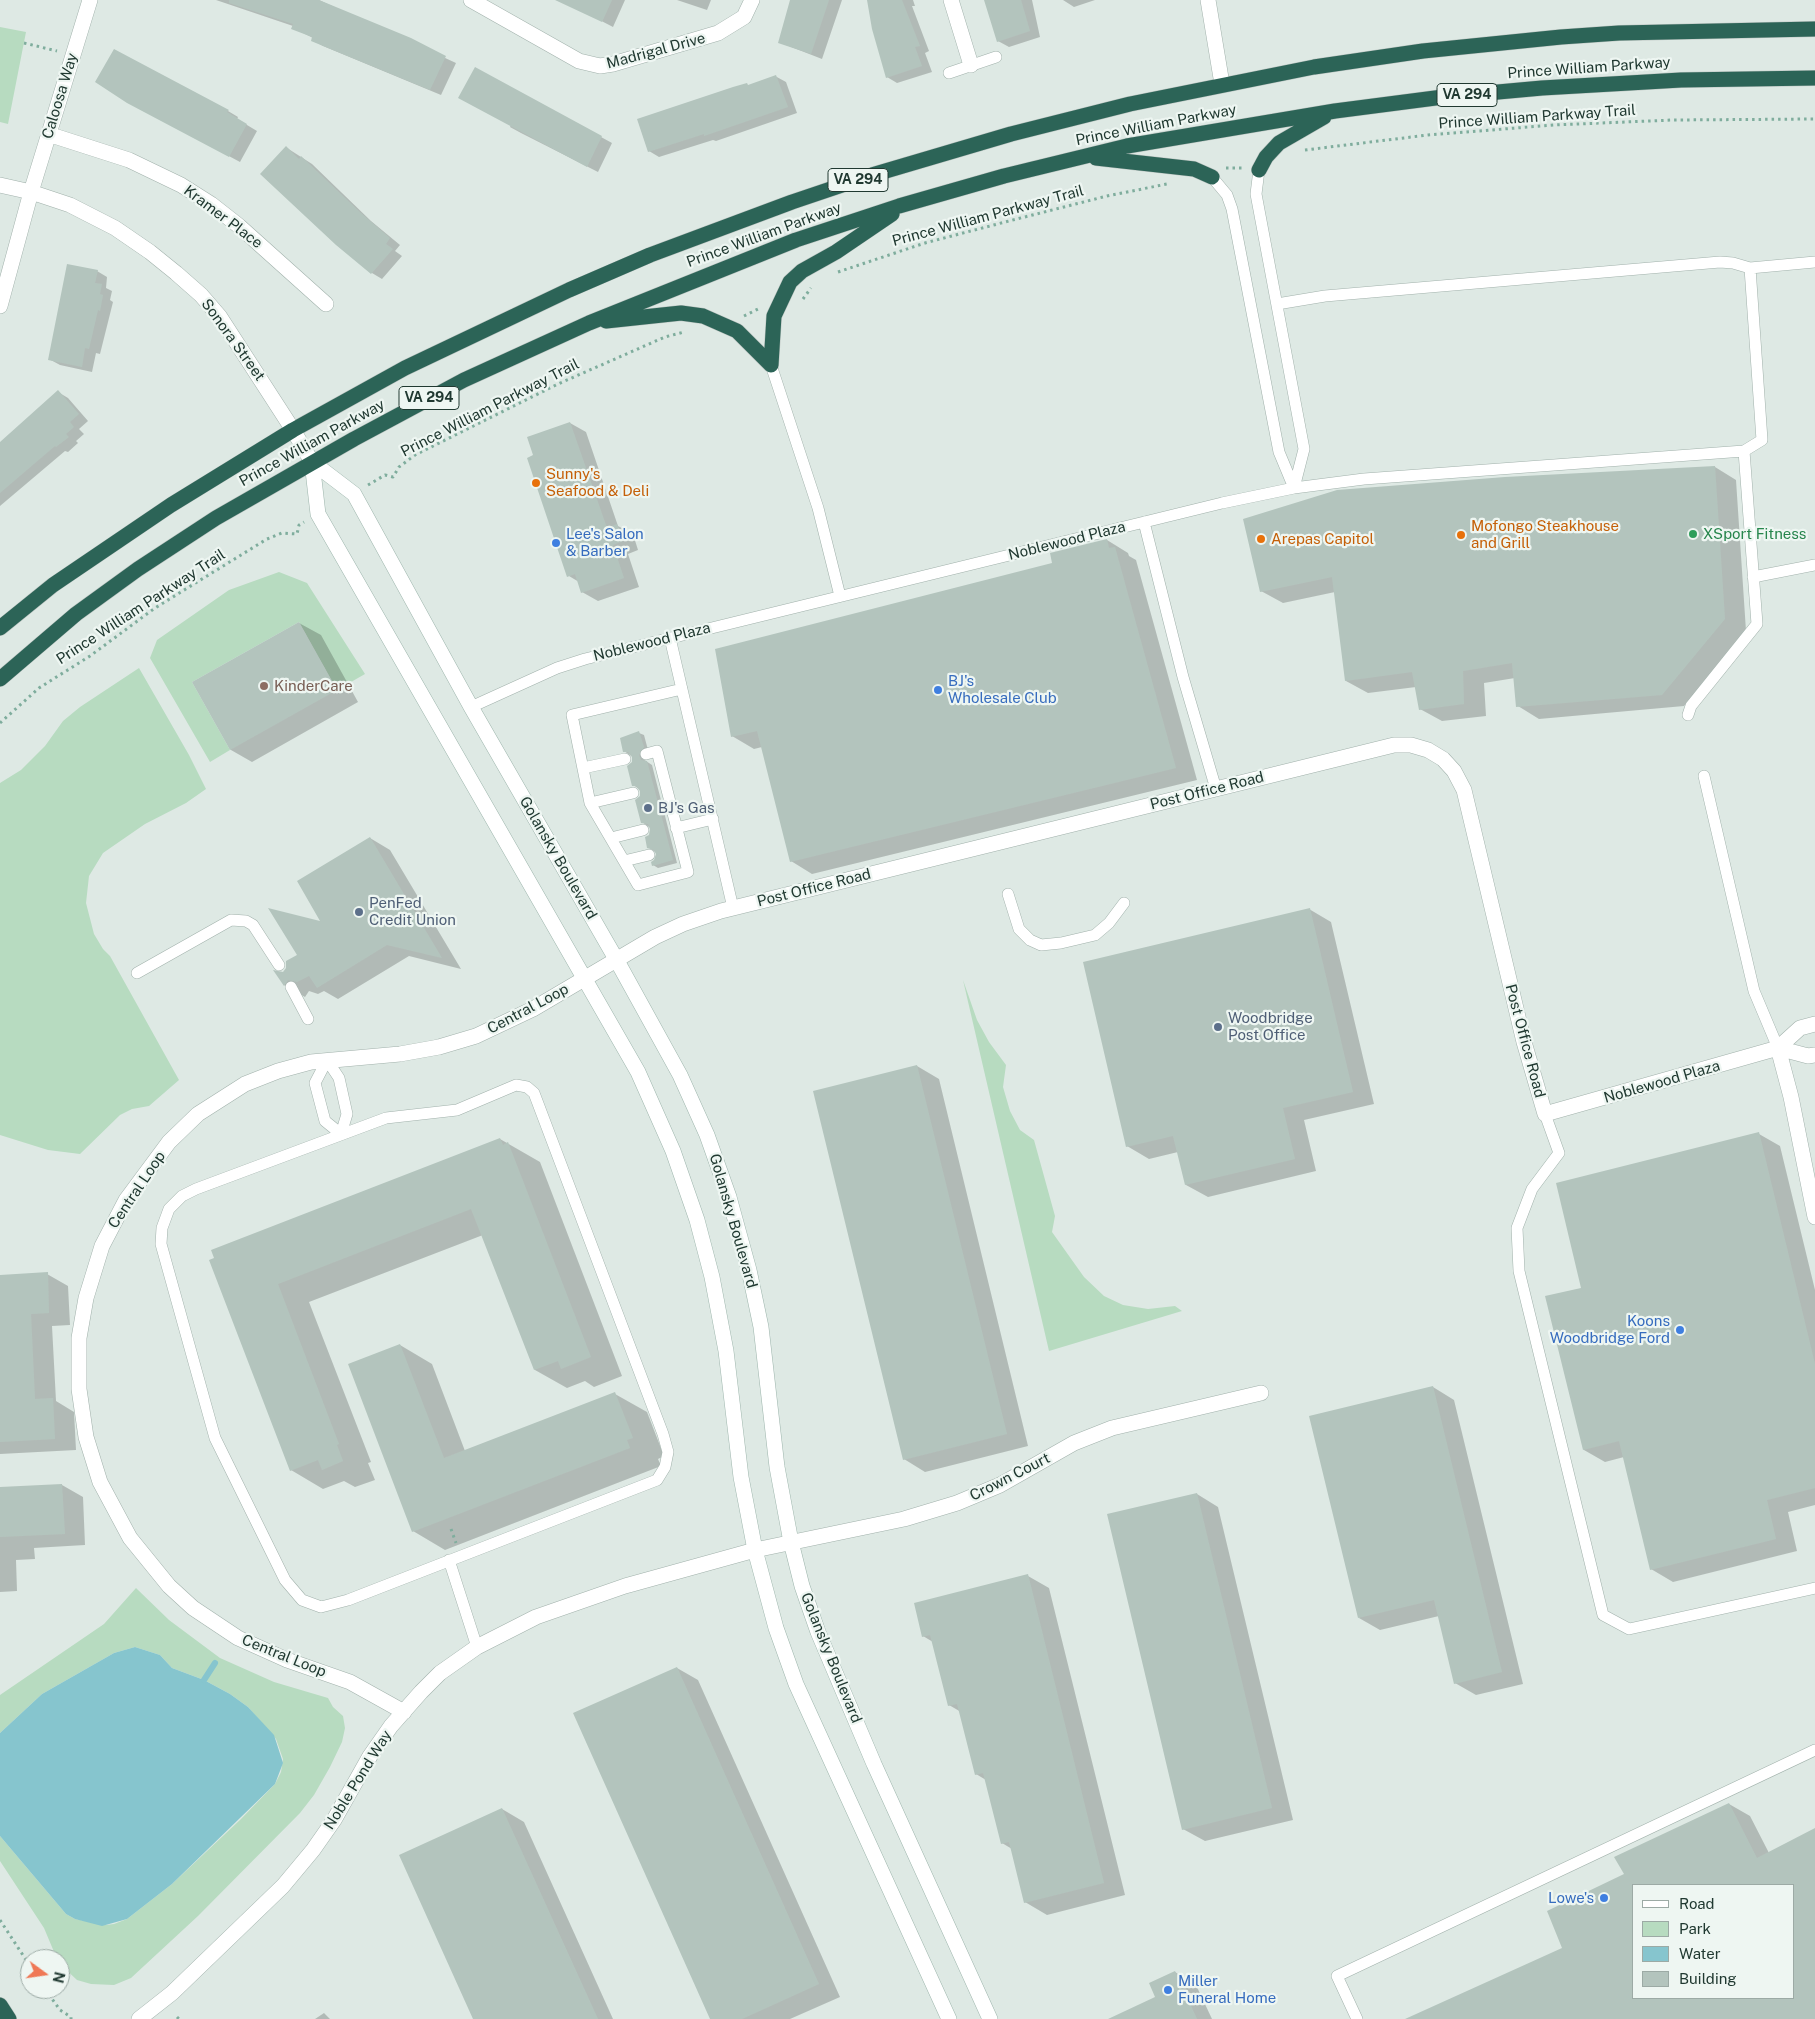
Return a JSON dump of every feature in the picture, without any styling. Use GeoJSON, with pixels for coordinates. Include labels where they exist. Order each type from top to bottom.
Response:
{"type":"FeatureCollection","features":[{"type":"Feature","properties":{"kind":"highway","name":"Prince William Parkway"},"geometry":{"type":"LineString","coordinates":[[0,628],[98,552],[170,505],[293,430],[405,368],[569,290],[650,255],[792,202],[872,175],[1011,134],[1130,104],[1314,67],[1414,53],[1561,37],[1620,33],[1815,29]]}},
{"type":"Feature","properties":{"kind":"highway","name":"Prince William Parkway"},"geometry":{"type":"LineString","coordinates":[[0,679],[76,614],[138,568],[216,518],[312,462],[464,380],[589,323],[732,264],[905,204],[1004,176],[1158,140],[1335,111],[1444,97],[1542,88],[1681,80],[1815,78]]}},
{"type":"Feature","properties":{"kind":"highway"},"geometry":{"type":"LineString","coordinates":[[1253,169],[1279,143],[1335,111]]}},
{"type":"Feature","properties":{"kind":"highway"},"geometry":{"type":"LineString","coordinates":[[1085,156],[1216,172]]}},
{"type":"Feature","properties":{"kind":"highway"},"geometry":{"type":"LineString","coordinates":[[771,365],[774,316],[790,282],[802,271],[836,252],[905,204]]}},
{"type":"Feature","properties":{"kind":"highway"},"geometry":{"type":"LineString","coordinates":[[589,323],[681,313],[704,316],[737,331],[771,365]]}},
{"type":"Feature","properties":{"kind":"highway"},"geometry":{"type":"LineString","coordinates":[[0,2004],[9,2019]]}},
{"type":"Feature","properties":{"kind":"street","name":"Caloosa Way"},"geometry":{"type":"LineString","coordinates":[[0,306],[48,134],[90,0]]}},
{"type":"Feature","properties":{"kind":"street","name":"Madrigal Drive"},"geometry":{"type":"LineString","coordinates":[[471,0],[578,60],[600,66],[718,34],[744,17],[752,0]]}},
{"type":"Feature","properties":{"kind":"street"},"geometry":{"type":"LineString","coordinates":[[951,0],[972,65]]}},
{"type":"Feature","properties":{"kind":"street"},"geometry":{"type":"LineString","coordinates":[[1208,0],[1222,84]]}},
{"type":"Feature","properties":{"kind":"street","name":"Kramer Place"},"geometry":{"type":"LineString","coordinates":[[48,134],[129,160],[181,185],[211,204],[239,226],[326,304]]}},
{"type":"Feature","properties":{"kind":"street","name":"Sonora Street"},"geometry":{"type":"LineString","coordinates":[[0,185],[31,192],[70,206],[115,228],[150,252],[201,295],[238,342],[293,430]]}},
{"type":"Feature","properties":{"kind":"street","name":"Golansky Boulevard"},"geometry":{"type":"LineString","coordinates":[[293,430],[312,462],[354,494],[471,707],[616,959],[680,1075],[707,1135],[729,1197],[747,1261],[761,1327],[777,1467],[791,1542],[818,1632],[874,1764],[990,2019]]}},
{"type":"Feature","properties":{"kind":"street","name":"Golansky Boulevard"},"geometry":{"type":"LineString","coordinates":[[312,462],[318,514],[638,1072],[673,1152],[697,1220],[712,1276],[726,1351],[741,1477],[755,1550],[776,1628],[796,1684],[948,2019]]}},
{"type":"Feature","properties":{"kind":"street","name":"Post Office Road"},"geometry":{"type":"LineString","coordinates":[[616,959],[655,936],[683,924],[733,908],[1394,745],[1420,748],[1443,759],[1454,771],[1464,790],[1528,1059],[1545,1114]]}},
{"type":"Feature","properties":{"kind":"street","name":"Central Loop"},"geometry":{"type":"LineString","coordinates":[[404,1712],[350,1682],[286,1660],[238,1638],[193,1608],[169,1586],[130,1538],[112,1506],[93,1462],[81,1409],[78,1366],[79,1338],[86,1298],[94,1268],[111,1227],[148,1168],[169,1142],[198,1114],[227,1094],[278,1071],[327,1060],[400,1054],[438,1048],[476,1036],[533,1009],[616,959]]}},
{"type":"Feature","properties":{"kind":"street","name":"Noblewood Plaza"},"geometry":{"type":"LineString","coordinates":[[1545,1114],[1778,1048],[1800,1028],[1815,1024]]}},
{"type":"Feature","properties":{"kind":"street"},"geometry":{"type":"LineString","coordinates":[[1778,1048],[1808,1056],[1815,1055]]}},
{"type":"Feature","properties":{"kind":"street"},"geometry":{"type":"LineString","coordinates":[[1778,1048],[1792,1097],[1815,1217]]}},
{"type":"Feature","properties":{"kind":"street","name":"Crown Court"},"geometry":{"type":"LineString","coordinates":[[755,1550],[904,1519],[957,1503],[1000,1485],[1074,1443],[1112,1428],[1261,1392]]}},
{"type":"Feature","properties":{"kind":"street","name":"Noble Pond Way"},"geometry":{"type":"LineString","coordinates":[[139,2019],[172,1993],[283,1886],[318,1842],[370,1756],[404,1712],[440,1673],[478,1647],[536,1617],[625,1586],[755,1550]]}},
{"type":"Feature","properties":{"kind":"lane"},"geometry":{"type":"LineString","coordinates":[[949,73],[996,57]]}},
{"type":"Feature","properties":{"kind":"lane"},"geometry":{"type":"LineString","coordinates":[[1253,169],[1256,194],[1304,449],[1294,488]]}},
{"type":"Feature","properties":{"kind":"lane"},"geometry":{"type":"LineString","coordinates":[[1216,172],[1228,195],[1232,209],[1279,452],[1294,488]]}},
{"type":"Feature","properties":{"kind":"lane"},"geometry":{"type":"LineString","coordinates":[[1277,304],[1326,296],[1720,262],[1733,263],[1750,268],[1815,262]]}},
{"type":"Feature","properties":{"kind":"lane"},"geometry":{"type":"LineString","coordinates":[[1688,715],[1691,706],[1757,624],[1744,450],[1762,440],[1750,268]]}},
{"type":"Feature","properties":{"kind":"lane"},"geometry":{"type":"LineString","coordinates":[[771,365],[818,508],[840,596]]}},
{"type":"Feature","properties":{"kind":"lane","name":"Noblewood Plaza"},"geometry":{"type":"LineString","coordinates":[[471,707],[557,668],[585,659],[1144,522],[1294,488],[1364,478],[1744,450]]}},
{"type":"Feature","properties":{"kind":"lane"},"geometry":{"type":"LineString","coordinates":[[1144,522],[1183,677],[1216,789]]}},
{"type":"Feature","properties":{"kind":"lane"},"geometry":{"type":"LineString","coordinates":[[1753,578],[1815,565]]}},
{"type":"Feature","properties":{"kind":"lane"},"geometry":{"type":"LineString","coordinates":[[670,638],[733,908]]}},
{"type":"Feature","properties":{"kind":"lane"},"geometry":{"type":"LineString","coordinates":[[646,754],[657,751],[660,786],[676,825],[676,848],[688,872],[638,885],[590,803],[572,715],[682,689]]}},
{"type":"Feature","properties":{"kind":"lane"},"geometry":{"type":"LineString","coordinates":[[583,768],[625,759]]}},
{"type":"Feature","properties":{"kind":"lane"},"geometry":{"type":"LineString","coordinates":[[1704,776],[1754,990],[1778,1048]]}},
{"type":"Feature","properties":{"kind":"lane"},"geometry":{"type":"LineString","coordinates":[[590,803],[633,793]]}},
{"type":"Feature","properties":{"kind":"lane"},"geometry":{"type":"LineString","coordinates":[[663,824],[676,825],[713,819]]}},
{"type":"Feature","properties":{"kind":"lane"},"geometry":{"type":"LineString","coordinates":[[610,838],[643,830]]}},
{"type":"Feature","properties":{"kind":"lane"},"geometry":{"type":"LineString","coordinates":[[624,861],[649,855]]}},
{"type":"Feature","properties":{"kind":"lane"},"geometry":{"type":"LineString","coordinates":[[1008,894],[1019,929],[1030,940],[1041,944],[1061,943],[1095,935],[1109,923],[1124,903]]}},
{"type":"Feature","properties":{"kind":"lane"},"geometry":{"type":"LineString","coordinates":[[137,974],[230,920],[246,921],[253,925],[279,965]]}},
{"type":"Feature","properties":{"kind":"lane"},"geometry":{"type":"LineString","coordinates":[[292,987],[308,1019]]}},
{"type":"Feature","properties":{"kind":"lane"},"geometry":{"type":"LineString","coordinates":[[327,1060],[339,1078],[346,1114],[341,1134],[325,1121],[315,1083],[327,1060]]}},
{"type":"Feature","properties":{"kind":"lane"},"geometry":{"type":"LineString","coordinates":[[516,1086],[527,1087],[534,1093],[663,1434],[668,1452],[665,1467],[657,1480],[348,1600],[321,1607],[302,1600],[285,1580],[215,1438],[161,1244],[162,1228],[169,1209],[182,1196],[341,1134],[386,1118],[457,1110],[516,1086]]}},
{"type":"Feature","properties":{"kind":"lane"},"geometry":{"type":"LineString","coordinates":[[1545,1114],[1558,1153],[1532,1189],[1517,1228],[1519,1271],[1603,1615],[1629,1629],[1815,1588]]}},
{"type":"Feature","properties":{"kind":"lane"},"geometry":{"type":"LineString","coordinates":[[449,1560],[478,1647]]}},
{"type":"Feature","properties":{"kind":"lane"},"geometry":{"type":"LineString","coordinates":[[1357,2019],[1337,1976],[1815,1750]]}},
{"type":"Feature","properties":{"kind":"path"},"geometry":{"type":"LineString","coordinates":[[24,43],[73,55]]}},
{"type":"Feature","properties":{"kind":"path","name":"Prince William Parkway Trail"},"geometry":{"type":"LineString","coordinates":[[1301,151],[1428,135],[1554,125],[1673,120],[1815,119]]}},
{"type":"Feature","properties":{"kind":"path"},"geometry":{"type":"LineString","coordinates":[[1216,172],[1253,169]]}},
{"type":"Feature","properties":{"kind":"path","name":"Prince William Parkway Trail"},"geometry":{"type":"LineString","coordinates":[[834,274],[925,243],[999,223],[1107,196],[1169,184]]}},
{"type":"Feature","properties":{"kind":"path"},"geometry":{"type":"LineString","coordinates":[[800,302],[816,284]]}},
{"type":"Feature","properties":{"kind":"path"},"geometry":{"type":"LineString","coordinates":[[737,319],[765,307]]}},
{"type":"Feature","properties":{"kind":"path","name":"Prince William Parkway Trail"},"geometry":{"type":"LineString","coordinates":[[385,475],[393,477],[399,467],[415,455],[558,384],[665,337]]}},
{"type":"Feature","properties":{"kind":"path","name":"Prince William Parkway Trail"},"geometry":{"type":"LineString","coordinates":[[0,723],[39,688],[90,656],[155,608],[267,539],[282,533],[297,534],[299,525]]}},
{"type":"Feature","properties":{"kind":"path"},"geometry":{"type":"LineString","coordinates":[[452,1529],[458,1546]]}},
{"type":"Feature","properties":{"kind":"path"},"geometry":{"type":"LineString","coordinates":[[0,1920],[20,1951]]}},
{"type":"Feature","properties":{"kind":"path"},"geometry":{"type":"LineString","coordinates":[[52,1999],[60,2010],[72,2016],[71,2019]]}},
{"type":"Feature","properties":{"kind":"green space"},"geometry":{"type":"Polygon","coordinates":[[[0,27],[26,32],[8,124],[0,122],[0,27]]]}},
{"type":"Feature","properties":{"kind":"green space"},"geometry":{"type":"Polygon","coordinates":[[[279,572],[307,583],[365,674],[337,690],[299,622],[192,682],[230,750],[210,762],[150,658],[157,640],[229,590],[279,572]]]}},
{"type":"Feature","properties":{"kind":"green space"},"geometry":{"type":"Polygon","coordinates":[[[139,668],[189,755],[206,789],[186,803],[145,824],[103,853],[89,876],[86,903],[94,934],[103,949],[110,956],[179,1080],[149,1106],[132,1109],[120,1115],[80,1154],[48,1150],[0,1135],[0,783],[21,770],[45,746],[63,721],[80,707],[139,668]]]}},
{"type":"Feature","properties":{"kind":"green space"},"geometry":{"type":"Polygon","coordinates":[[[963,980],[977,1020],[989,1042],[1006,1065],[1003,1087],[1010,1111],[1020,1130],[1034,1140],[1055,1216],[1052,1232],[1084,1277],[1104,1296],[1123,1305],[1148,1309],[1175,1306],[1182,1311],[1049,1351],[963,980]]]}},
{"type":"Feature","properties":{"kind":"green space"},"geometry":{"type":"Polygon","coordinates":[[[136,1588],[169,1620],[220,1658],[274,1682],[328,1698],[333,1707],[343,1716],[345,1728],[342,1742],[330,1767],[314,1795],[300,1813],[198,1916],[131,1978],[114,1985],[91,1984],[77,1980],[70,1973],[70,1949],[53,1949],[44,1928],[0,1861],[0,1836],[66,1914],[75,1919],[106,1925],[114,1924],[127,1919],[172,1884],[241,1819],[275,1784],[281,1772],[283,1759],[276,1739],[248,1707],[230,1694],[204,1680],[172,1668],[160,1655],[135,1647],[114,1653],[42,1694],[0,1733],[0,1695],[104,1624],[136,1588]]]}},
{"type":"Feature","properties":{"kind":"water"},"geometry":{"type":"Polygon","coordinates":[[[135,1647],[160,1655],[172,1668],[204,1680],[230,1694],[248,1707],[274,1735],[283,1763],[275,1784],[172,1884],[127,1919],[102,1926],[75,1919],[66,1914],[0,1836],[0,1733],[42,1694],[114,1653],[135,1647]]]}},
{"type":"Feature","properties":{"kind":"building"},"geometry":{"type":"Polygon","coordinates":[[[229,0],[319,0],[411,38],[446,56],[430,90],[311,41],[312,37],[291,29],[293,24],[229,3],[229,0]]]}},
{"type":"Feature","properties":{"kind":"building"},"geometry":{"type":"Polygon","coordinates":[[[555,0],[612,0],[602,22],[555,0]]]}},
{"type":"Feature","properties":{"kind":"building"},"geometry":{"type":"Polygon","coordinates":[[[790,0],[829,0],[811,54],[778,43],[790,0]]]}},
{"type":"Feature","properties":{"kind":"building"},"geometry":{"type":"Polygon","coordinates":[[[867,0],[902,0],[920,46],[915,47],[922,66],[886,78],[872,29],[867,0]]]}},
{"type":"Feature","properties":{"kind":"building"},"geometry":{"type":"Polygon","coordinates":[[[984,0],[1021,0],[1030,31],[997,42],[984,0]]]}},
{"type":"Feature","properties":{"kind":"building"},"geometry":{"type":"Polygon","coordinates":[[[114,49],[229,110],[227,112],[247,124],[229,157],[127,103],[95,82],[114,49]]]}},
{"type":"Feature","properties":{"kind":"building"},"geometry":{"type":"Polygon","coordinates":[[[475,67],[602,136],[587,167],[458,98],[475,67]]]}},
{"type":"Feature","properties":{"kind":"building"},"geometry":{"type":"Polygon","coordinates":[[[776,75],[788,107],[704,136],[704,134],[648,152],[637,119],[733,87],[747,83],[748,85],[776,75]]]}},
{"type":"Feature","properties":{"kind":"building"},"geometry":{"type":"Polygon","coordinates":[[[286,146],[299,159],[301,156],[390,238],[386,244],[393,249],[371,274],[336,245],[260,174],[286,146]]]}},
{"type":"Feature","properties":{"kind":"building"},"geometry":{"type":"Polygon","coordinates":[[[67,264],[98,270],[95,283],[102,284],[100,294],[103,295],[100,311],[98,310],[89,349],[85,348],[82,367],[48,360],[67,264]]]}},
{"type":"Feature","properties":{"kind":"building"},"geometry":{"type":"Polygon","coordinates":[[[58,390],[79,414],[70,422],[74,427],[66,434],[69,437],[55,446],[0,493],[0,442],[58,390]]]}},
{"type":"Feature","properties":{"kind":"building"},"geometry":{"type":"Polygon","coordinates":[[[570,422],[607,528],[617,524],[623,541],[613,545],[624,578],[581,593],[575,574],[567,577],[527,458],[533,455],[527,437],[570,422]]]}},
{"type":"Feature","properties":{"kind":"building"},"geometry":{"type":"Polygon","coordinates":[[[1715,466],[1725,619],[1662,695],[1516,707],[1512,663],[1463,671],[1464,704],[1419,710],[1412,672],[1345,681],[1332,577],[1260,592],[1243,519],[1337,490],[1505,477],[1715,466]]]}},
{"type":"Feature","properties":{"kind":"building","name":"BJ's Wholesale Club"},"geometry":{"type":"Polygon","coordinates":[[[1107,539],[1109,548],[1115,547],[1176,768],[790,862],[757,731],[731,737],[715,649],[1052,563],[1050,553],[1107,539]]]}},
{"type":"Feature","properties":{"kind":"building","name":"KinderCare"},"geometry":{"type":"Polygon","coordinates":[[[299,622],[337,690],[230,750],[192,682],[299,622]]]}},
{"type":"Feature","properties":{"kind":"building","name":"BJ's Gas"},"geometry":{"type":"Polygon","coordinates":[[[639,731],[644,747],[639,755],[641,760],[647,761],[673,860],[652,866],[651,862],[656,854],[654,850],[647,848],[645,837],[649,835],[650,829],[648,824],[641,823],[635,800],[640,796],[640,791],[636,786],[632,786],[627,766],[632,762],[632,757],[628,752],[623,752],[620,738],[639,731]]]}},
{"type":"Feature","properties":{"kind":"building","name":"PenFed Credit Union"},"geometry":{"type":"Polygon","coordinates":[[[370,837],[442,958],[387,945],[317,988],[309,976],[297,982],[288,980],[284,986],[273,970],[283,972],[286,968],[286,961],[297,955],[268,908],[320,921],[297,881],[370,837]]]}},
{"type":"Feature","properties":{"kind":"building","name":"Woodbridge Post Office"},"geometry":{"type":"Polygon","coordinates":[[[1310,908],[1353,1092],[1283,1108],[1295,1159],[1185,1185],[1173,1136],[1126,1147],[1083,962],[1310,908]]]}},
{"type":"Feature","properties":{"kind":"building"},"geometry":{"type":"Polygon","coordinates":[[[917,1065],[1007,1434],[903,1460],[813,1091],[917,1065]]]}},
{"type":"Feature","properties":{"kind":"building","name":"Koons Woodbridge Ford"},"geometry":{"type":"Polygon","coordinates":[[[1759,1132],[1815,1364],[1815,1488],[1767,1500],[1776,1539],[1650,1570],[1619,1441],[1583,1450],[1545,1296],[1581,1288],[1556,1183],[1759,1132]]]}},
{"type":"Feature","properties":{"kind":"building"},"geometry":{"type":"Polygon","coordinates":[[[500,1138],[503,1145],[508,1142],[591,1357],[561,1369],[558,1361],[534,1370],[471,1209],[278,1284],[339,1444],[337,1445],[343,1461],[322,1470],[318,1460],[290,1471],[209,1260],[214,1258],[211,1250],[500,1138]]]}},
{"type":"Feature","properties":{"kind":"building"},"geometry":{"type":"Polygon","coordinates":[[[48,1272],[49,1313],[31,1314],[35,1399],[53,1398],[55,1439],[0,1442],[0,1275],[48,1272]]]}},
{"type":"Feature","properties":{"kind":"building"},"geometry":{"type":"Polygon","coordinates":[[[400,1344],[444,1458],[615,1392],[633,1438],[627,1440],[630,1448],[412,1532],[348,1364],[400,1344]]]}},
{"type":"Feature","properties":{"kind":"building"},"geometry":{"type":"Polygon","coordinates":[[[1433,1386],[1502,1672],[1454,1684],[1434,1600],[1358,1618],[1309,1416],[1433,1386]]]}},
{"type":"Feature","properties":{"kind":"building"},"geometry":{"type":"Polygon","coordinates":[[[62,1484],[65,1534],[0,1537],[0,1487],[62,1484]]]}},
{"type":"Feature","properties":{"kind":"building"},"geometry":{"type":"Polygon","coordinates":[[[1197,1493],[1272,1808],[1182,1830],[1107,1514],[1197,1493]]]}},
{"type":"Feature","properties":{"kind":"building"},"geometry":{"type":"Polygon","coordinates":[[[1028,1574],[1104,1883],[1024,1903],[1009,1842],[1001,1844],[983,1773],[975,1775],[957,1704],[948,1706],[930,1635],[922,1637],[914,1603],[1028,1574]]]}},
{"type":"Feature","properties":{"kind":"building"},"geometry":{"type":"Polygon","coordinates":[[[677,1667],[819,1984],[742,2019],[710,2019],[573,1713],[677,1667]]]}},
{"type":"Feature","properties":{"kind":"building","name":"Lowe's"},"geometry":{"type":"Polygon","coordinates":[[[1729,1803],[1757,1858],[1815,1828],[1815,2019],[1405,2019],[1562,1948],[1547,1911],[1624,1874],[1614,1857],[1729,1803]]]}},
{"type":"Feature","properties":{"kind":"building"},"geometry":{"type":"Polygon","coordinates":[[[502,1808],[598,2019],[473,2019],[399,1855],[502,1808]]]}},
{"type":"Feature","properties":{"kind":"building","name":"Miller Funeral Home"},"geometry":{"type":"Polygon","coordinates":[[[1175,1971],[1197,2019],[1108,2019],[1155,1997],[1149,1983],[1175,1971]]]}},
{"type":"Feature","properties":{"kind":"waterway"},"geometry":{"type":"LineString","coordinates":[[204,1680],[215,1663]]}},
{"type":"Feature","properties":{"kind":"place","name":"Sunny's Seafood & Deli"},"geometry":{"type":"Point","coordinates":[536,483]}},
{"type":"Feature","properties":{"kind":"place","name":"XSport Fitness"},"geometry":{"type":"Point","coordinates":[1693,534]}},
{"type":"Feature","properties":{"kind":"place","name":"Mofongo Steakhouse and Grill"},"geometry":{"type":"Point","coordinates":[1461,535]}},
{"type":"Feature","properties":{"kind":"place","name":"Arepas Capitol"},"geometry":{"type":"Point","coordinates":[1261,539]}},
{"type":"Feature","properties":{"kind":"place","name":"Lee's Salon & Barber"},"geometry":{"type":"Point","coordinates":[556,543]}},
{"type":"Feature","properties":{"kind":"place","name":"KinderCare"},"geometry":{"type":"Point","coordinates":[264,686]}},
{"type":"Feature","properties":{"kind":"place","name":"BJ's Wholesale Club"},"geometry":{"type":"Point","coordinates":[938,690]}},
{"type":"Feature","properties":{"kind":"place","name":"BJ's Gas"},"geometry":{"type":"Point","coordinates":[648,808]}},
{"type":"Feature","properties":{"kind":"place","name":"PenFed Credit Union"},"geometry":{"type":"Point","coordinates":[359,912]}},
{"type":"Feature","properties":{"kind":"place","name":"Woodbridge Post Office"},"geometry":{"type":"Point","coordinates":[1218,1027]}},
{"type":"Feature","properties":{"kind":"place","name":"Koons Woodbridge Ford"},"geometry":{"type":"Point","coordinates":[1680,1330]}},
{"type":"Feature","properties":{"kind":"place","name":"Lowe's"},"geometry":{"type":"Point","coordinates":[1604,1898]}},
{"type":"Feature","properties":{"kind":"place","name":"Miller Funeral Home"},"geometry":{"type":"Point","coordinates":[1168,1990]}}]}
